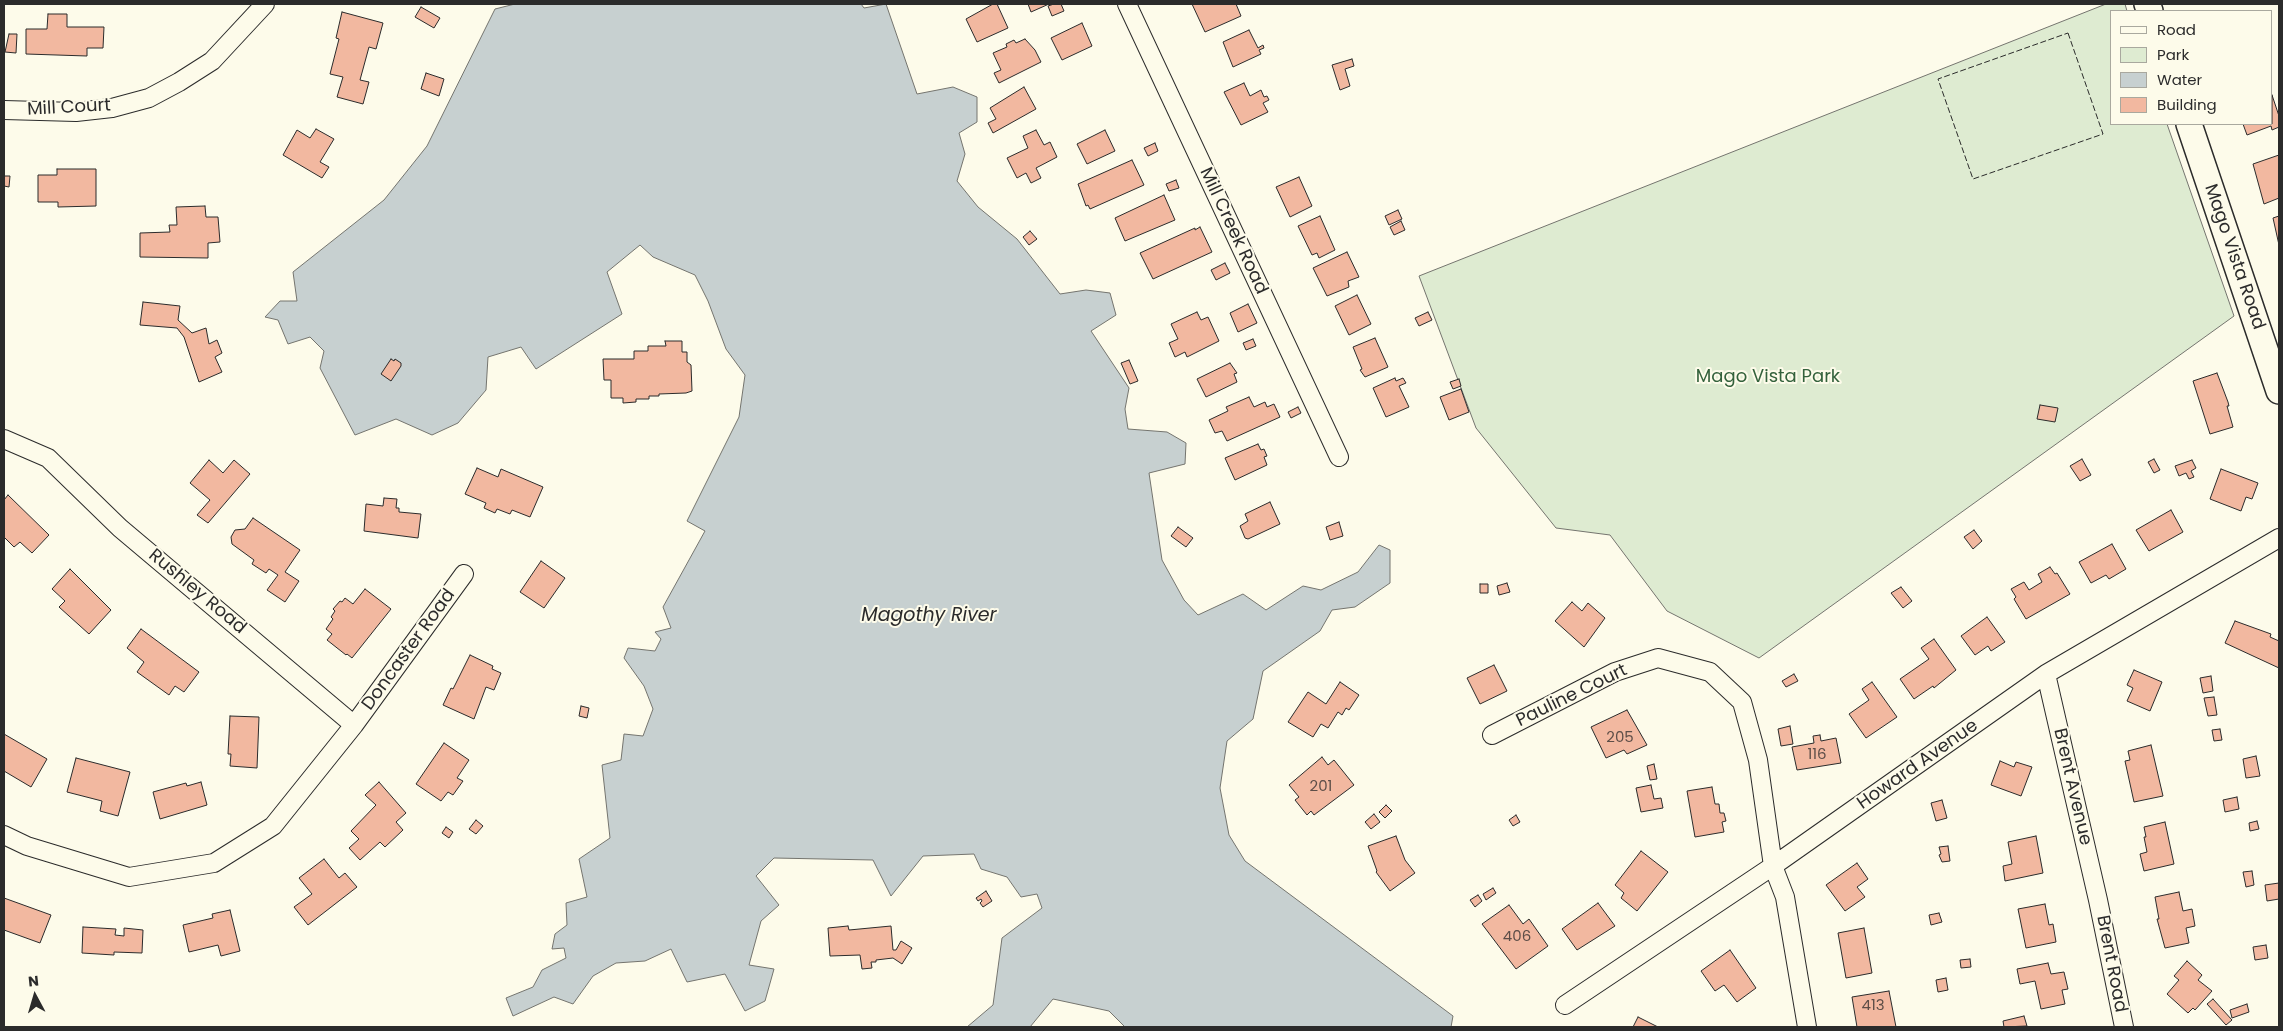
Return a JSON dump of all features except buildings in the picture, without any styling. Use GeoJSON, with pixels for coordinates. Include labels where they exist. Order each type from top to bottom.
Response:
{"type":"FeatureCollection","features":[{"type":"Feature","properties":{"kind":"street","name":"Mill Court"},"geometry":{"type":"LineString","coordinates":[[4,110],[76,112],[112,108],[149,98],[180,82],[212,61],[264,4]]}},
{"type":"Feature","properties":{"kind":"street","name":"Mill Creek Road"},"geometry":{"type":"LineString","coordinates":[[1127,4],[1339,457]]}},
{"type":"Feature","properties":{"kind":"street","name":"Mago Vista Road"},"geometry":{"type":"LineString","coordinates":[[2189,125],[2279,390]]}},
{"type":"Feature","properties":{"kind":"street","name":"Rushley Road"},"geometry":{"type":"LineString","coordinates":[[4,439],[48,458],[120,528],[354,725]]}},
{"type":"Feature","properties":{"kind":"street","name":"Howard Avenue"},"geometry":{"type":"LineString","coordinates":[[1565,1005],[1773,866],[2046,674],[2279,538]]}},
{"type":"Feature","properties":{"kind":"street","name":"Doncaster Road"},"geometry":{"type":"LineString","coordinates":[[354,725],[464,574]]}},
{"type":"Feature","properties":{"kind":"street","name":"Pauline Court"},"geometry":{"type":"LineString","coordinates":[[1492,735],[1615,672],[1658,658],[1710,672],[1742,702],[1758,760],[1773,866],[1785,897],[1807,1027]]}},
{"type":"Feature","properties":{"kind":"street","name":"Brent Avenue"},"geometry":{"type":"LineString","coordinates":[[2046,674],[2098,900]]}},
{"type":"Feature","properties":{"kind":"street"},"geometry":{"type":"LineString","coordinates":[[4,835],[27,846],[129,877],[214,863],[273,826],[354,725]]}},
{"type":"Feature","properties":{"kind":"street","name":"Brent Road"},"geometry":{"type":"LineString","coordinates":[[2098,900],[2124,1027]]}},
{"type":"Feature","properties":{"kind":"green space","name":"Mago Vista Park"},"geometry":{"type":"Polygon","coordinates":[[[2106,4],[2125,4],[2127,10],[2110,10],[2110,125],[2167,125],[2234,316],[1759,658],[1667,611],[1610,535],[1556,528],[1476,428],[1419,276],[2106,4]]]}},
{"type":"Feature","properties":{"kind":"water","name":"Magothy River"},"geometry":{"type":"Polygon","coordinates":[[[515,4],[861,4],[864,8],[886,4],[917,94],[953,87],[977,97],[977,122],[959,133],[965,154],[957,181],[978,207],[1017,239],[1060,294],[1086,290],[1110,293],[1116,315],[1091,331],[1129,388],[1125,409],[1128,429],[1167,432],[1186,443],[1185,464],[1149,473],[1162,560],[1184,600],[1198,615],[1243,594],[1266,610],[1303,586],[1321,590],[1358,572],[1379,545],[1390,550],[1390,583],[1355,607],[1332,610],[1320,631],[1263,671],[1253,719],[1227,741],[1220,788],[1229,835],[1245,861],[1453,1016],[1451,1027],[1125,1027],[1109,1011],[1053,999],[1030,1027],[967,1027],[993,1005],[1002,938],[1042,908],[1037,894],[1021,897],[1007,877],[981,869],[974,854],[923,856],[891,896],[873,860],[774,858],[756,876],[779,905],[761,921],[749,965],[774,969],[765,1001],[745,1011],[725,974],[687,982],[671,949],[645,961],[616,963],[593,976],[573,1004],[554,997],[513,1016],[506,998],[533,987],[542,970],[566,958],[564,948],[552,949],[555,934],[567,925],[566,903],[587,897],[579,859],[610,838],[602,765],[621,760],[624,734],[643,736],[653,709],[644,686],[624,658],[628,648],[655,651],[661,639],[655,632],[671,628],[663,607],[705,531],[687,521],[739,417],[745,375],[726,349],[708,301],[695,275],[653,257],[640,245],[607,272],[622,314],[536,369],[521,347],[488,357],[486,390],[458,423],[432,435],[396,419],[355,435],[320,368],[324,351],[310,337],[288,344],[278,320],[265,317],[280,301],[297,301],[293,272],[384,200],[427,146],[495,9],[515,4]]]}},
{"type":"Feature","properties":{"kind":"fence"},"geometry":{"type":"LineString","coordinates":[[2068,33],[2103,134],[1973,179],[1938,79],[2068,33]]}}]}
